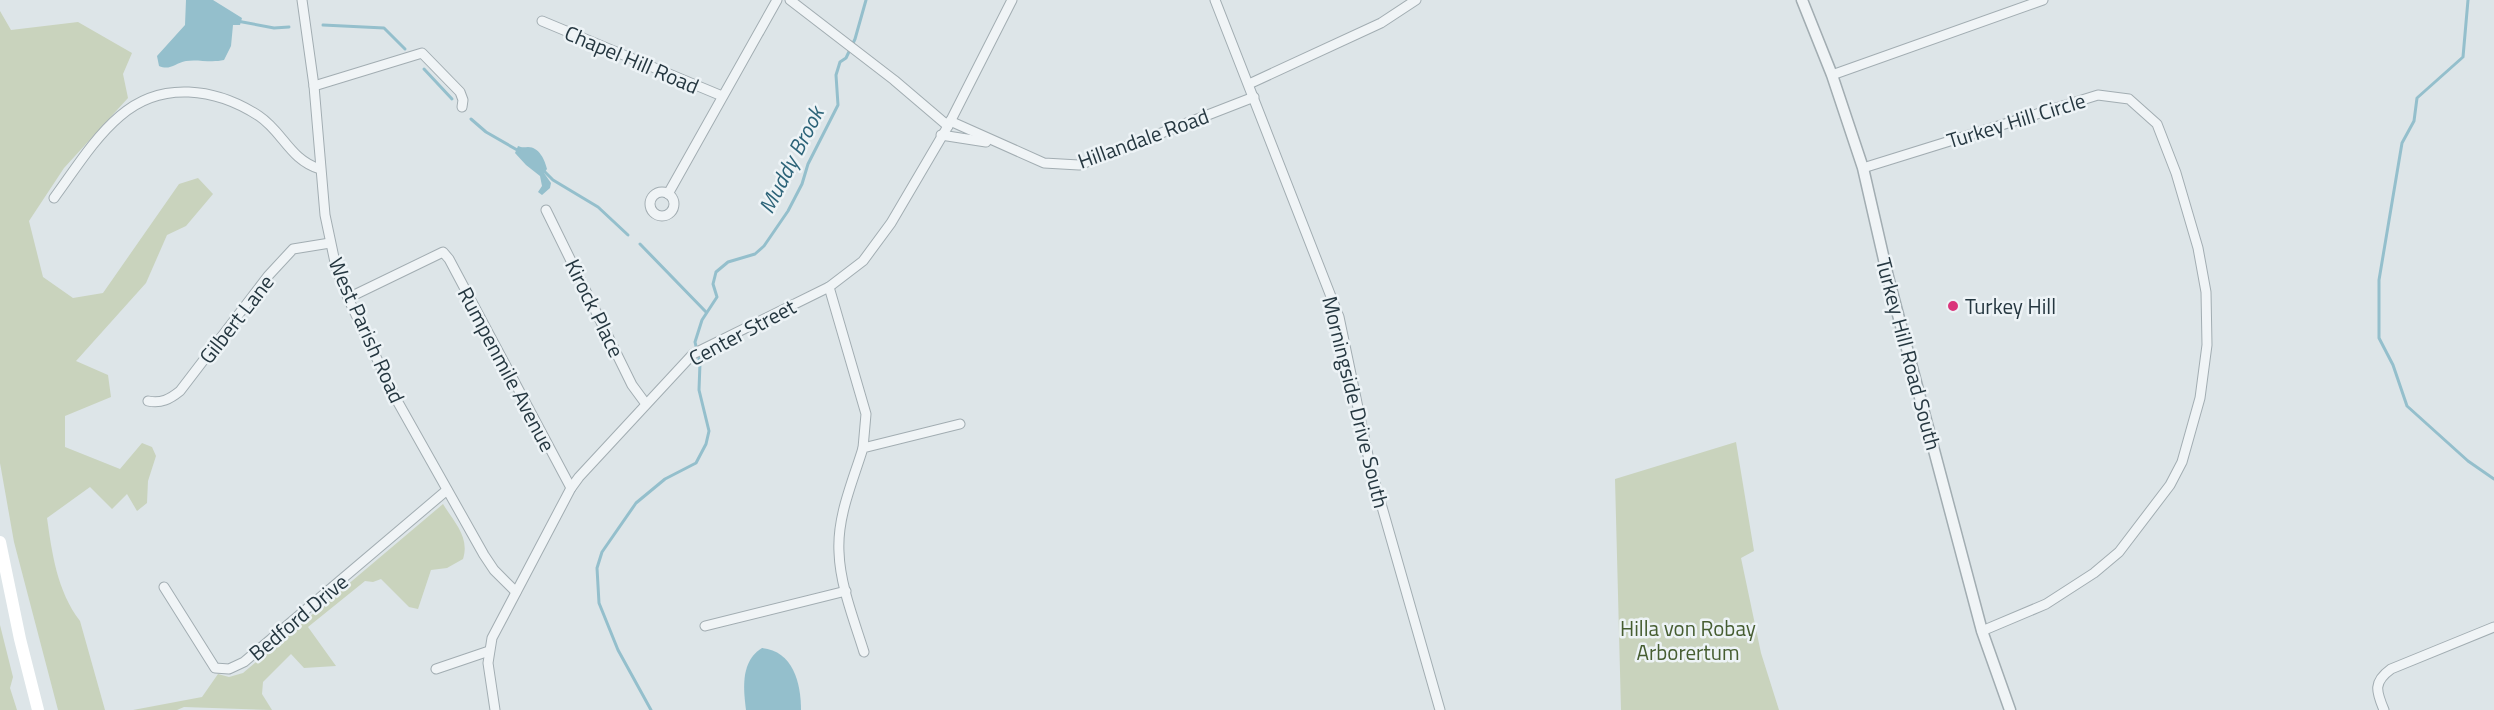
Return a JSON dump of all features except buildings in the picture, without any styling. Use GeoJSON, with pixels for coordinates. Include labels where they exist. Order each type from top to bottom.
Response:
{"type":"FeatureCollection","features":[{"type":"Feature","properties":{"kind":"main road"},"geometry":{"type":"LineString","coordinates":[[0,542],[20,639],[38,710]]}},
{"type":"Feature","properties":{"kind":"street","name":"West Parish Road"},"geometry":{"type":"LineString","coordinates":[[302,0],[314,86],[320,169],[330,243],[348,298],[395,397],[447,490],[494,570],[516,592]]}},
{"type":"Feature","properties":{"kind":"street","name":"Chapel Hill Road"},"geometry":{"type":"LineString","coordinates":[[668,194],[777,0]]}},
{"type":"Feature","properties":{"kind":"street","name":"Hillandale Road"},"geometry":{"type":"LineString","coordinates":[[790,0],[949,123],[1044,163],[1079,165],[1254,97]]}},
{"type":"Feature","properties":{"kind":"street","name":"Center Street"},"geometry":{"type":"LineString","coordinates":[[495,710],[489,676],[489,651],[492,638],[571,488],[587,466],[698,352],[829,287],[863,261],[891,223],[949,123],[1012,0]]}},
{"type":"Feature","properties":{"kind":"street","name":"Morningside Drive South"},"geometry":{"type":"LineString","coordinates":[[1215,0],[1250,84],[1339,317],[1370,465],[1440,710]]}},
{"type":"Feature","properties":{"kind":"street"},"geometry":{"type":"LineString","coordinates":[[1250,84],[1381,23],[1416,0]]}},
{"type":"Feature","properties":{"kind":"street","name":"Turkey Hill Road South"},"geometry":{"type":"LineString","coordinates":[[1802,0],[1832,75],[1863,168],[1888,277],[1982,631],[2010,710]]}},
{"type":"Feature","properties":{"kind":"street"},"geometry":{"type":"LineString","coordinates":[[1832,75],[2043,0]]}},
{"type":"Feature","properties":{"kind":"street","name":"Chapel Hill Road"},"geometry":{"type":"LineString","coordinates":[[542,21],[722,96]]}},
{"type":"Feature","properties":{"kind":"street"},"geometry":{"type":"LineString","coordinates":[[314,86],[422,53],[460,92],[464,100],[462,107]]}},
{"type":"Feature","properties":{"kind":"street"},"geometry":{"type":"LineString","coordinates":[[54,198],[89,150],[119,116],[136,104],[163,95],[194,90],[224,97],[261,117],[306,165],[320,169]]}},
{"type":"Feature","properties":{"kind":"street","name":"Turkey Hill Circle"},"geometry":{"type":"LineString","coordinates":[[1863,168],[2098,94],[2129,99],[2157,124],[2176,173],[2198,248],[2206,292],[2207,345],[2200,398],[2182,462],[2170,485],[2119,552],[2094,573],[2046,604],[1982,631]]}},
{"type":"Feature","properties":{"kind":"street","name":"Hillandale Road"},"geometry":{"type":"LineString","coordinates":[[941,135],[997,143]]}},
{"type":"Feature","properties":{"kind":"street","name":"Kirock Place"},"geometry":{"type":"LineString","coordinates":[[546,210],[632,385],[646,404]]}},
{"type":"Feature","properties":{"kind":"street","name":"Gilbert Lane"},"geometry":{"type":"LineString","coordinates":[[148,400],[158,402],[180,391],[268,276],[293,249],[330,243]]}},
{"type":"Feature","properties":{"kind":"street","name":"Rumpenmile Avenue"},"geometry":{"type":"LineString","coordinates":[[348,298],[443,252],[449,259],[571,488]]}},
{"type":"Feature","properties":{"kind":"street"},"geometry":{"type":"LineString","coordinates":[[829,287],[866,414],[863,448],[842,516],[839,552],[846,591],[864,652]]}},
{"type":"Feature","properties":{"kind":"street"},"geometry":{"type":"LineString","coordinates":[[863,448],[960,424]]}},
{"type":"Feature","properties":{"kind":"street","name":"Bedford Drive"},"geometry":{"type":"LineString","coordinates":[[164,587],[215,668],[230,669],[244,662],[447,490]]}},
{"type":"Feature","properties":{"kind":"street"},"geometry":{"type":"LineString","coordinates":[[705,626],[846,591]]}},
{"type":"Feature","properties":{"kind":"street"},"geometry":{"type":"LineString","coordinates":[[2384,710],[2378,694],[2378,683],[2382,675],[2391,669],[2494,627]]}},
{"type":"Feature","properties":{"kind":"street"},"geometry":{"type":"LineString","coordinates":[[436,669],[489,651]]}},
{"type":"Feature","properties":{"kind":"green space"},"geometry":{"type":"Polygon","coordinates":[[[0,11],[11,30],[78,22],[132,53],[123,74],[128,98],[64,168],[29,221],[43,277],[73,298],[103,293],[179,184],[198,178],[213,194],[186,226],[167,235],[146,283],[76,361],[108,375],[111,397],[65,416],[65,447],[120,469],[142,443],[152,447],[156,456],[148,481],[147,503],[137,511],[127,494],[112,509],[90,487],[47,518],[57,571],[66,597],[80,621],[105,710],[58,710],[14,542],[0,463],[0,11]]]}},
{"type":"Feature","properties":{"kind":"green space","name":"Hilla von Robay Arborertum"},"geometry":{"type":"Polygon","coordinates":[[[1736,442],[1754,551],[1741,558],[1761,653],[1779,710],[1621,710],[1615,479],[1736,442]]]}},
{"type":"Feature","properties":{"kind":"green space"},"geometry":{"type":"Polygon","coordinates":[[[443,504],[463,537],[465,551],[463,559],[447,568],[431,570],[418,609],[409,607],[381,579],[373,582],[365,581],[308,627],[336,666],[304,668],[291,654],[263,682],[262,694],[272,710],[184,707],[177,710],[133,710],[202,697],[218,674],[229,677],[243,673],[443,504]]]}},
{"type":"Feature","properties":{"kind":"green space"},"geometry":{"type":"Polygon","coordinates":[[[0,625],[13,677],[10,688],[17,710],[0,710],[0,625]]]}},
{"type":"Feature","properties":{"kind":"water"},"geometry":{"type":"Polygon","coordinates":[[[186,0],[213,0],[242,18],[240,25],[233,25],[231,46],[224,60],[190,61],[169,67],[159,66],[157,56],[185,25],[186,0]]]}},
{"type":"Feature","properties":{"kind":"water"},"geometry":{"type":"Polygon","coordinates":[[[518,146],[535,149],[543,158],[547,169],[544,173],[551,183],[550,188],[542,195],[538,192],[542,186],[540,176],[515,153],[518,146]]]}},
{"type":"Feature","properties":{"kind":"water"},"geometry":{"type":"Polygon","coordinates":[[[762,648],[773,650],[788,662],[797,679],[801,710],[746,710],[744,684],[747,667],[755,653],[762,648]]]}},
{"type":"Feature","properties":{"kind":"waterway","name":"Muddy Brook"},"geometry":{"type":"LineString","coordinates":[[651,710],[618,650],[599,603],[597,568],[602,552],[636,503],[665,479],[696,463],[706,444],[709,431],[699,390],[700,363],[695,342],[702,320],[717,297],[713,284],[716,272],[728,262],[755,254],[764,246],[788,211],[802,184],[808,164],[838,105],[836,75],[840,62],[846,58],[855,39],[866,0]]}},
{"type":"Feature","properties":{"kind":"waterway"},"geometry":{"type":"LineString","coordinates":[[2468,0],[2463,57],[2417,98],[2414,121],[2402,143],[2379,280],[2379,338],[2393,365],[2407,406],[2468,461],[2494,479]]}},
{"type":"Feature","properties":{"kind":"waterway"},"geometry":{"type":"LineString","coordinates":[[237,21],[274,28],[289,27]]}},
{"type":"Feature","properties":{"kind":"waterway"},"geometry":{"type":"LineString","coordinates":[[323,25],[384,28],[405,49]]}},
{"type":"Feature","properties":{"kind":"waterway"},"geometry":{"type":"LineString","coordinates":[[424,69],[452,99]]}},
{"type":"Feature","properties":{"kind":"waterway"},"geometry":{"type":"LineString","coordinates":[[471,119],[486,132],[519,151]]}},
{"type":"Feature","properties":{"kind":"waterway"},"geometry":{"type":"LineString","coordinates":[[543,170],[553,180],[598,207],[628,235]]}},
{"type":"Feature","properties":{"kind":"waterway"},"geometry":{"type":"LineString","coordinates":[[640,244],[706,312]]}},
{"type":"Feature","properties":{"kind":"place","name":"Turkey Hill"},"geometry":{"type":"Point","coordinates":[1953,306]}}]}
